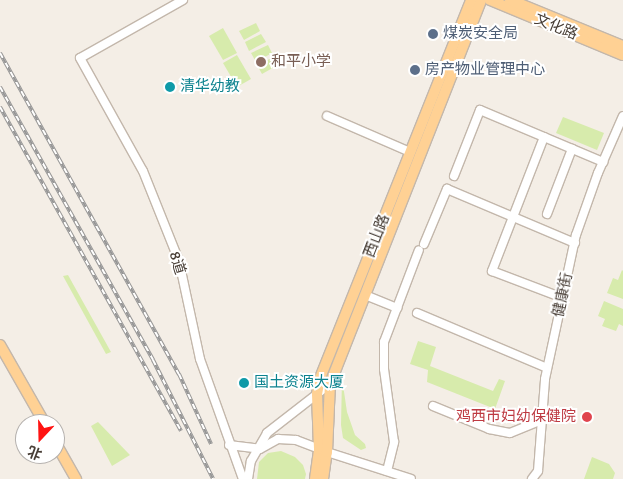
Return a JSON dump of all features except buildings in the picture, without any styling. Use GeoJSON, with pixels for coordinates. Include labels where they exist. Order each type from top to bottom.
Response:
{"type":"FeatureCollection","features":[{"type":"Feature","properties":{"kind":"main road","name":"西山路"},"geometry":{"type":"LineString","coordinates":[[324,479],[317,394],[320,378],[470,0]]}},
{"type":"Feature","properties":{"kind":"main road","name":"西山路"},"geometry":{"type":"LineString","coordinates":[[315,479],[323,451],[330,384],[481,0]]}},
{"type":"Feature","properties":{"kind":"main road","name":"文化路"},"geometry":{"type":"LineString","coordinates":[[490,0],[623,54]]}},
{"type":"Feature","properties":{"kind":"main road","name":"文化路"},"geometry":{"type":"LineString","coordinates":[[510,0],[623,46]]}},
{"type":"Feature","properties":{"kind":"main road"},"geometry":{"type":"LineString","coordinates":[[0,345],[39,414]]}},
{"type":"Feature","properties":{"kind":"main road"},"geometry":{"type":"LineString","coordinates":[[65,460],[76,479]]}},
{"type":"Feature","properties":{"kind":"street","name":"8道"},"geometry":{"type":"LineString","coordinates":[[183,0],[80,58],[143,171],[179,261],[200,359],[229,445],[243,479]]}},
{"type":"Feature","properties":{"kind":"street"},"geometry":{"type":"LineString","coordinates":[[454,176],[480,110],[603,162]]}},
{"type":"Feature","properties":{"kind":"street"},"geometry":{"type":"LineString","coordinates":[[327,116],[410,152]]}},
{"type":"Feature","properties":{"kind":"street","name":"健康街"},"geometry":{"type":"LineString","coordinates":[[532,479],[538,471],[547,368],[575,243],[603,162],[623,116]]}},
{"type":"Feature","properties":{"kind":"street"},"geometry":{"type":"LineString","coordinates":[[544,137],[492,272],[563,298]]}},
{"type":"Feature","properties":{"kind":"street"},"geometry":{"type":"LineString","coordinates":[[547,214],[572,148]]}},
{"type":"Feature","properties":{"kind":"street"},"geometry":{"type":"LineString","coordinates":[[388,471],[394,442],[383,348],[397,308],[447,189],[575,243]]}},
{"type":"Feature","properties":{"kind":"street"},"geometry":{"type":"LineString","coordinates":[[365,295],[397,308]]}},
{"type":"Feature","properties":{"kind":"street"},"geometry":{"type":"LineString","coordinates":[[417,314],[547,368]]}},
{"type":"Feature","properties":{"kind":"street"},"geometry":{"type":"LineString","coordinates":[[248,479],[251,461],[268,433],[330,384]]}},
{"type":"Feature","properties":{"kind":"street"},"geometry":{"type":"LineString","coordinates":[[433,406],[489,429],[510,433],[542,420]]}},
{"type":"Feature","properties":{"kind":"street"},"geometry":{"type":"LineString","coordinates":[[229,445],[260,449],[278,439],[296,440],[323,451],[411,479]]}},
{"type":"Feature","properties":{"kind":"green space"},"geometry":{"type":"Polygon","coordinates":[[[256,23],[260,31],[244,40],[239,31],[256,23]]]}},
{"type":"Feature","properties":{"kind":"green space"},"geometry":{"type":"Polygon","coordinates":[[[223,28],[237,53],[223,60],[209,36],[223,28]]]}},
{"type":"Feature","properties":{"kind":"green space"},"geometry":{"type":"Polygon","coordinates":[[[261,34],[266,42],[249,51],[245,42],[261,34]]]}},
{"type":"Feature","properties":{"kind":"green space"},"geometry":{"type":"Polygon","coordinates":[[[268,45],[272,53],[256,62],[251,53],[268,45]]]}},
{"type":"Feature","properties":{"kind":"green space"},"geometry":{"type":"Polygon","coordinates":[[[237,55],[251,79],[237,87],[223,63],[237,55]]]}},
{"type":"Feature","properties":{"kind":"green space"},"geometry":{"type":"Polygon","coordinates":[[[274,57],[278,65],[262,74],[257,65],[274,57]]]}},
{"type":"Feature","properties":{"kind":"green space"},"geometry":{"type":"Polygon","coordinates":[[[563,117],[604,133],[597,150],[556,133],[563,117]]]}},
{"type":"Feature","properties":{"kind":"green space"},"geometry":{"type":"Polygon","coordinates":[[[622,270],[623,299],[607,293],[613,278],[618,280],[622,270]]]}},
{"type":"Feature","properties":{"kind":"green space"},"geometry":{"type":"Polygon","coordinates":[[[68,275],[111,352],[106,354],[63,276],[68,275]]]}},
{"type":"Feature","properties":{"kind":"green space"},"geometry":{"type":"Polygon","coordinates":[[[604,301],[623,309],[623,326],[619,324],[616,331],[602,326],[605,319],[598,316],[604,301]]]}},
{"type":"Feature","properties":{"kind":"green space"},"geometry":{"type":"Polygon","coordinates":[[[418,341],[436,347],[430,366],[493,391],[499,379],[505,381],[495,409],[427,382],[428,370],[410,364],[418,341]]]}},
{"type":"Feature","properties":{"kind":"green space"},"geometry":{"type":"Polygon","coordinates":[[[342,378],[347,412],[355,435],[365,444],[366,448],[361,450],[343,438],[341,425],[342,378]]]}},
{"type":"Feature","properties":{"kind":"green space"},"geometry":{"type":"Polygon","coordinates":[[[98,422],[130,455],[112,466],[91,426],[98,422]]]}},
{"type":"Feature","properties":{"kind":"green space"},"geometry":{"type":"Polygon","coordinates":[[[281,451],[295,457],[303,465],[306,474],[305,479],[257,479],[259,462],[268,453],[281,451]]]}},
{"type":"Feature","properties":{"kind":"green space"},"geometry":{"type":"Polygon","coordinates":[[[592,457],[609,464],[615,473],[613,479],[584,479],[592,457]]]}},
{"type":"Feature","properties":{"kind":"railway"},"geometry":{"type":"LineString","coordinates":[[0,53],[179,374],[211,444]]}},
{"type":"Feature","properties":{"kind":"railway"},"geometry":{"type":"LineString","coordinates":[[0,87],[153,360],[213,479]]}},
{"type":"Feature","properties":{"kind":"railway"},"geometry":{"type":"LineString","coordinates":[[0,107],[181,431]]}},
{"type":"Feature","properties":{"kind":"place","name":"煤炭安全局"},"geometry":{"type":"Point","coordinates":[433,34]}},
{"type":"Feature","properties":{"kind":"place","name":"和平小学"},"geometry":{"type":"Point","coordinates":[261,62]}},
{"type":"Feature","properties":{"kind":"place","name":"房产物业管理中心"},"geometry":{"type":"Point","coordinates":[415,70]}},
{"type":"Feature","properties":{"kind":"place","name":"清华幼教"},"geometry":{"type":"Point","coordinates":[170,87]}},
{"type":"Feature","properties":{"kind":"place","name":"国土资源大厦"},"geometry":{"type":"Point","coordinates":[244,383]}},
{"type":"Feature","properties":{"kind":"place","name":"鸡西市妇幼保健院"},"geometry":{"type":"Point","coordinates":[587,417]}}]}
